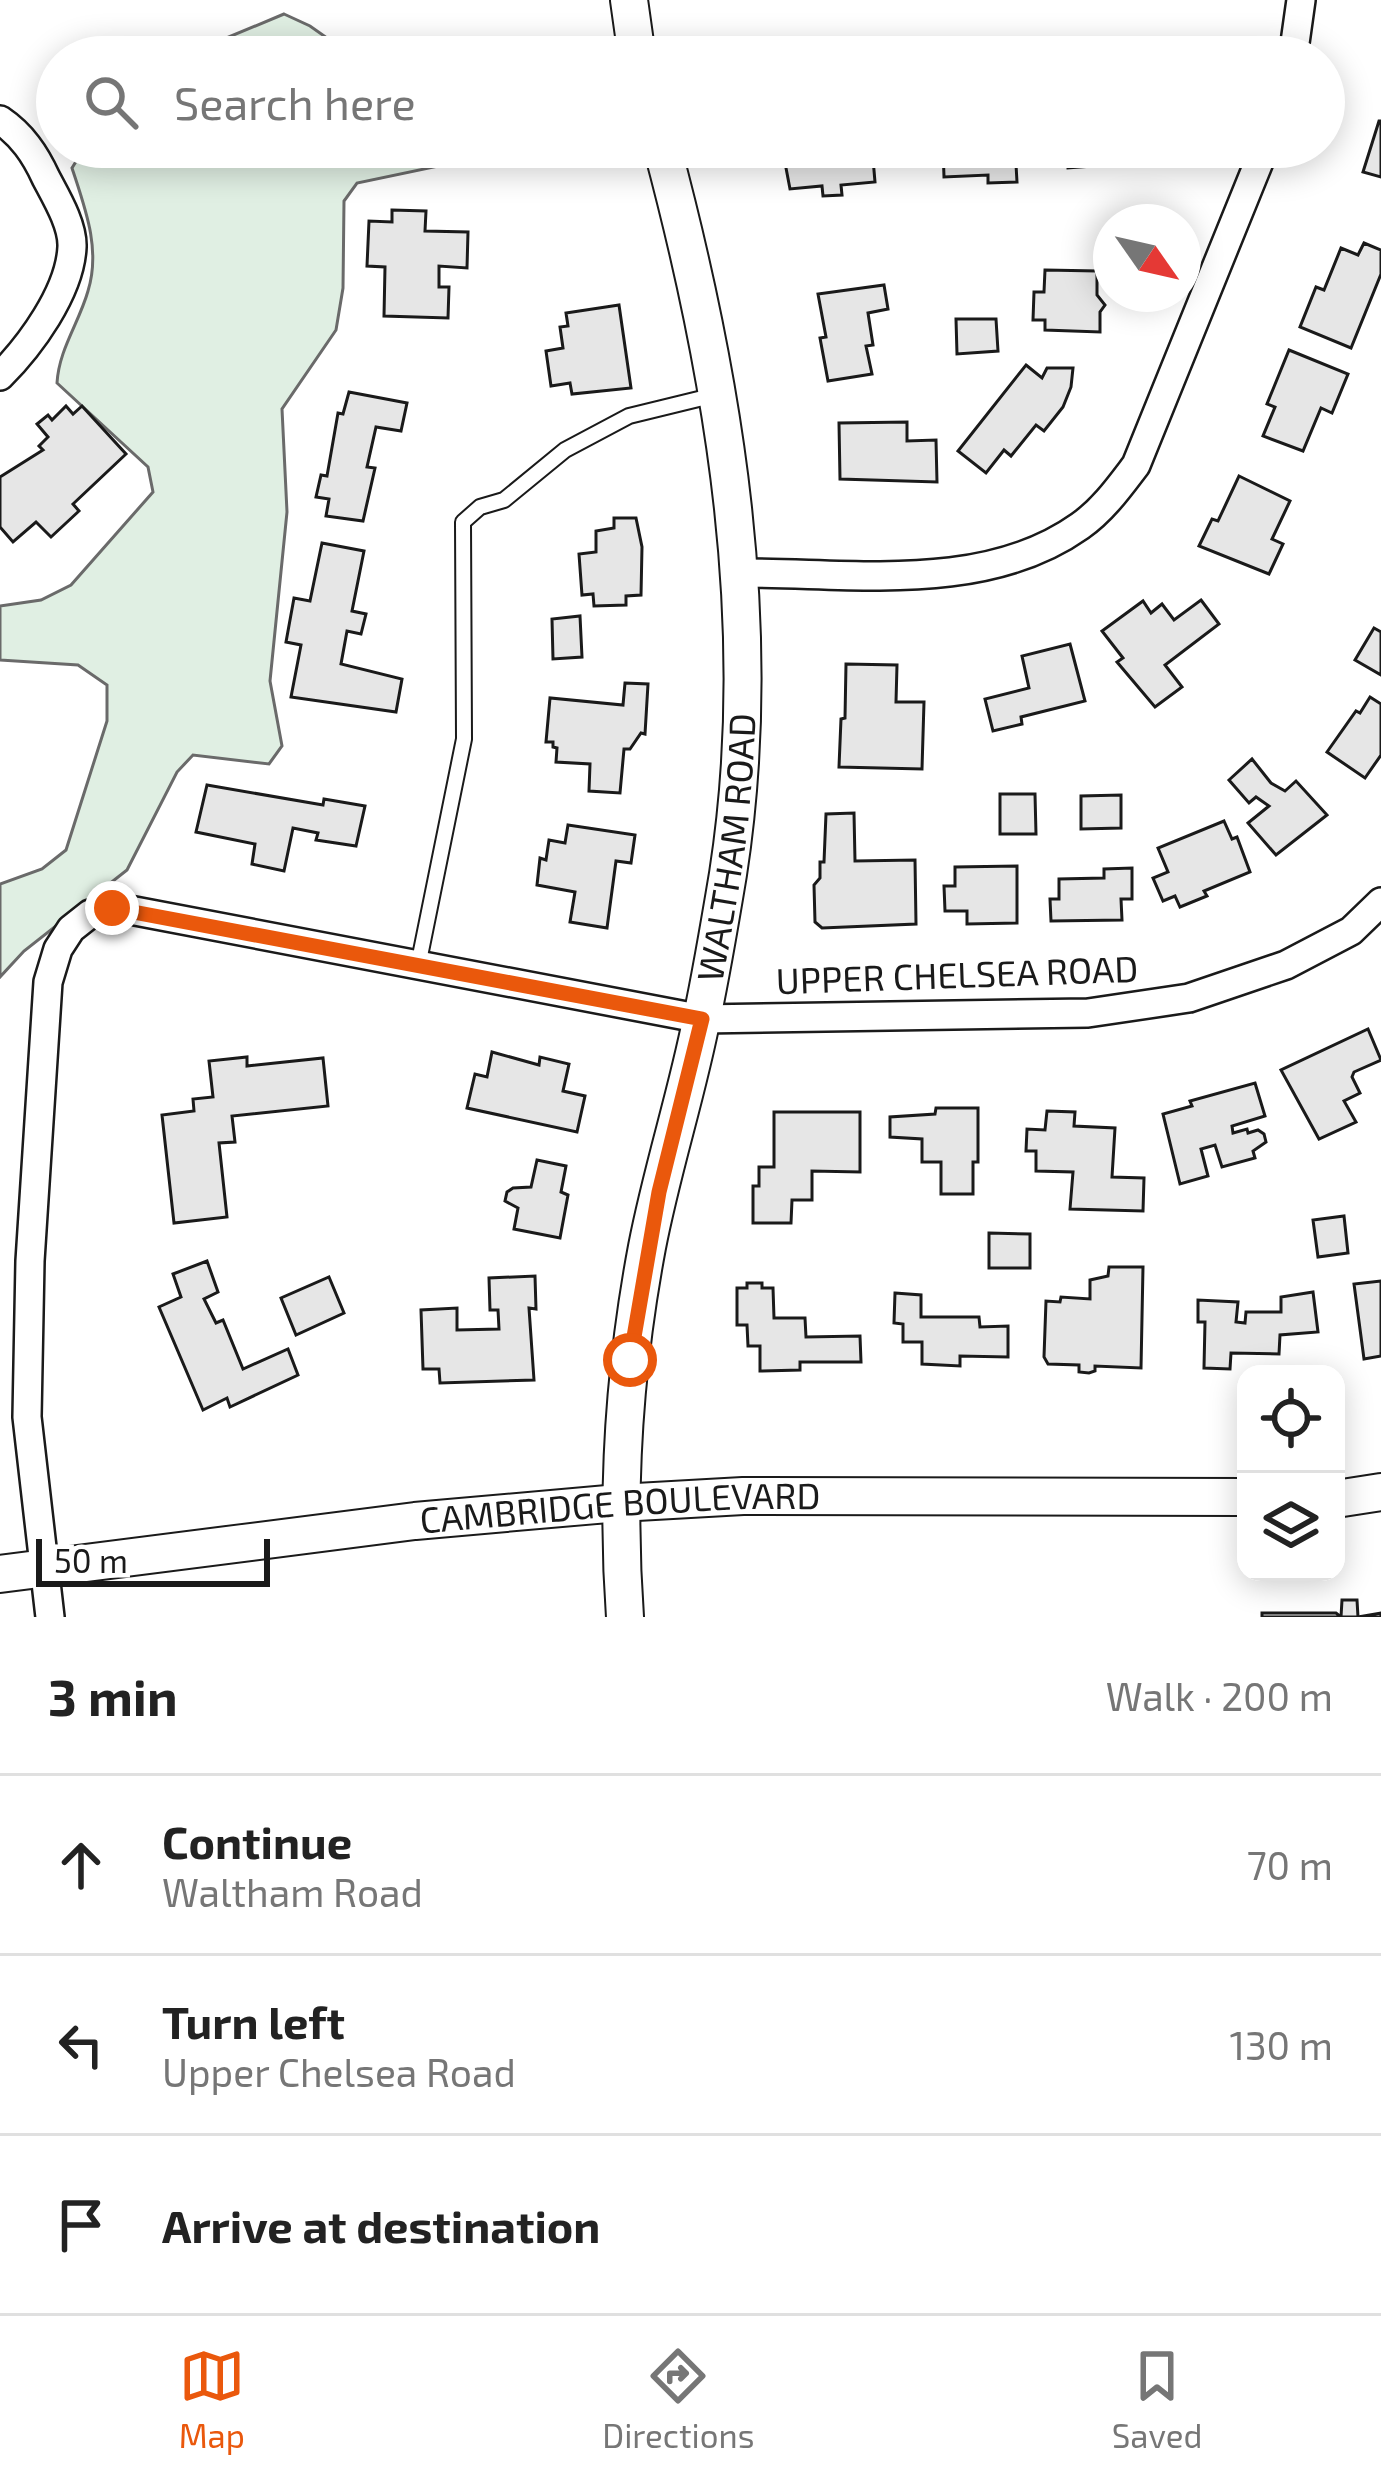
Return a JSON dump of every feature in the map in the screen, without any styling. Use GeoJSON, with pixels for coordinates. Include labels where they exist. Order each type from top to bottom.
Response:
{"type":"FeatureCollection","features":[{"type":"Feature","properties":{"kind":"street"},"geometry":{"type":"LineString","coordinates":[[1296,36],[1301,0]]}},
{"type":"Feature","properties":{"kind":"street"},"geometry":{"type":"LineString","coordinates":[[636,2],[637,36]]}},
{"type":"Feature","properties":{"kind":"street"},"geometry":{"type":"LineString","coordinates":[[0,120],[36,156]]}},
{"type":"Feature","properties":{"kind":"street"},"geometry":{"type":"LineString","coordinates":[[0,376],[26,350],[58,295],[73,246],[42,168]]}},
{"type":"Feature","properties":{"kind":"street","name":"WALTHAM ROAD"},"geometry":{"type":"LineString","coordinates":[[625,1617],[620,1503],[630,1360],[647,1250],[702,1019],[728,869],[739,754],[737,573],[719,394],[704,310],[667,168]]}},
{"type":"Feature","properties":{"kind":"street"},"geometry":{"type":"LineString","coordinates":[[737,573],[914,574],[977,569],[1022,559],[1083,525],[1136,465],[1256,168]]}},
{"type":"Feature","properties":{"kind":"street","name":"UPPER CHELSEA ROAD"},"geometry":{"type":"LineString","coordinates":[[42,1566],[27,1417],[43,1029],[48,982],[58,949],[71,928],[90,914],[112,908],[135,910],[702,1019],[1088,1013],[1189,998],[1286,965],[1351,931],[1381,902]]}},
{"type":"Feature","properties":{"kind":"street","name":"CAMBRIDGE BOULEVARD"},"geometry":{"type":"LineString","coordinates":[[0,1574],[423,1520],[620,1503],[743,1496],[1237,1497]]}},
{"type":"Feature","properties":{"kind":"street"},"geometry":{"type":"LineString","coordinates":[[42,1566],[50,1617]]}},
{"type":"Feature","properties":{"kind":"lane"},"geometry":{"type":"LineString","coordinates":[[418,966],[464,739],[463,522],[480,507],[504,500],[566,450],[628,416],[719,394]]}},
{"type":"Feature","properties":{"kind":"green space"},"geometry":{"type":"Polygon","coordinates":[[[284,14],[324,36],[231,36],[284,14]]]}},
{"type":"Feature","properties":{"kind":"green space"},"geometry":{"type":"Polygon","coordinates":[[[72,168],[429,168],[357,183],[344,201],[343,288],[336,330],[282,409],[287,512],[270,681],[282,746],[269,764],[193,755],[177,772],[127,870],[24,951],[0,977],[0,884],[42,869],[66,850],[107,721],[107,685],[78,665],[0,660],[0,606],[41,600],[71,585],[153,492],[148,467],[57,383],[92,275],[90,229],[72,168]]]}},
{"type":"Feature","properties":{"kind":"building"},"geometry":{"type":"Polygon","coordinates":[[[1381,121],[1381,177],[1363,172],[1381,121]]]}},
{"type":"Feature","properties":{"kind":"building"},"geometry":{"type":"Polygon","coordinates":[[[786,168],[874,168],[875,182],[841,185],[842,195],[823,196],[822,186],[790,189],[786,168]]]}},
{"type":"Feature","properties":{"kind":"building"},"geometry":{"type":"Polygon","coordinates":[[[944,168],[1016,168],[1017,182],[988,183],[988,175],[944,177],[944,168]]]}},
{"type":"Feature","properties":{"kind":"building"},"geometry":{"type":"Polygon","coordinates":[[[392,210],[426,211],[425,231],[468,232],[467,268],[439,266],[439,287],[449,287],[448,318],[384,316],[385,267],[367,266],[369,221],[392,222],[392,210]]]}},
{"type":"Feature","properties":{"kind":"building"},"geometry":{"type":"Polygon","coordinates":[[[1364,243],[1381,250],[1381,274],[1351,348],[1300,327],[1316,287],[1324,290],[1341,248],[1358,255],[1364,243]]]}},
{"type":"Feature","properties":{"kind":"building"},"geometry":{"type":"Polygon","coordinates":[[[1045,270],[1093,271],[1093,312],[1100,312],[1100,332],[1045,330],[1045,320],[1033,320],[1034,292],[1044,292],[1045,270]]]}},
{"type":"Feature","properties":{"kind":"building"},"geometry":{"type":"Polygon","coordinates":[[[884,285],[888,309],[868,313],[873,345],[866,346],[872,374],[828,381],[818,294],[884,285]]]}},
{"type":"Feature","properties":{"kind":"building"},"geometry":{"type":"Polygon","coordinates":[[[619,305],[631,388],[572,394],[570,383],[551,386],[546,351],[563,348],[560,327],[568,326],[566,313],[619,305]]]}},
{"type":"Feature","properties":{"kind":"building"},"geometry":{"type":"Polygon","coordinates":[[[956,319],[996,319],[998,351],[957,354],[956,319]]]}},
{"type":"Feature","properties":{"kind":"building"},"geometry":{"type":"Polygon","coordinates":[[[1289,350],[1348,374],[1332,413],[1321,408],[1303,451],[1263,436],[1275,407],[1267,404],[1289,350]]]}},
{"type":"Feature","properties":{"kind":"building"},"geometry":{"type":"Polygon","coordinates":[[[1026,365],[1042,378],[1047,368],[1073,368],[1071,387],[1063,407],[1044,431],[1036,425],[1011,456],[1004,450],[986,473],[958,451],[1026,365]]]}},
{"type":"Feature","properties":{"kind":"building"},"geometry":{"type":"Polygon","coordinates":[[[349,392],[407,403],[401,431],[376,427],[367,467],[375,468],[363,521],[326,516],[329,499],[316,497],[321,475],[327,476],[338,413],[343,414],[349,392]]]}},
{"type":"Feature","properties":{"kind":"building"},"geometry":{"type":"Polygon","coordinates":[[[66,406],[73,414],[82,406],[126,454],[73,504],[79,511],[51,537],[36,522],[13,542],[0,527],[0,477],[43,450],[39,446],[48,437],[37,424],[48,415],[52,420],[66,406]]]}},
{"type":"Feature","properties":{"kind":"building"},"geometry":{"type":"Polygon","coordinates":[[[907,422],[907,441],[936,440],[937,482],[840,479],[839,423],[907,422]]]}},
{"type":"Feature","properties":{"kind":"building"},"geometry":{"type":"Polygon","coordinates":[[[1239,476],[1290,501],[1272,539],[1283,544],[1269,574],[1199,546],[1212,519],[1218,521],[1239,476]]]}},
{"type":"Feature","properties":{"kind":"building"},"geometry":{"type":"Polygon","coordinates":[[[614,518],[636,518],[642,547],[641,595],[626,596],[626,605],[594,606],[593,594],[582,595],[579,554],[596,552],[596,531],[614,528],[614,518]]]}},
{"type":"Feature","properties":{"kind":"building"},"geometry":{"type":"Polygon","coordinates":[[[322,543],[364,551],[352,611],[366,614],[361,634],[347,631],[341,664],[402,679],[396,712],[291,697],[301,645],[286,642],[294,598],[310,601],[322,543]]]}},
{"type":"Feature","properties":{"kind":"building"},"geometry":{"type":"Polygon","coordinates":[[[1201,600],[1219,624],[1165,665],[1182,687],[1155,707],[1117,662],[1123,658],[1102,631],[1143,601],[1151,613],[1162,604],[1174,620],[1201,600]]]}},
{"type":"Feature","properties":{"kind":"building"},"geometry":{"type":"Polygon","coordinates":[[[580,616],[582,657],[553,659],[552,619],[580,616]]]}},
{"type":"Feature","properties":{"kind":"building"},"geometry":{"type":"Polygon","coordinates":[[[1374,628],[1381,632],[1381,675],[1355,660],[1374,628]]]}},
{"type":"Feature","properties":{"kind":"building"},"geometry":{"type":"Polygon","coordinates":[[[1070,644],[1085,701],[1021,717],[1022,724],[993,731],[985,699],[1029,688],[1022,656],[1070,644]]]}},
{"type":"Feature","properties":{"kind":"building"},"geometry":{"type":"Polygon","coordinates":[[[846,664],[897,665],[896,702],[924,702],[922,769],[839,767],[846,664]]]}},
{"type":"Feature","properties":{"kind":"building"},"geometry":{"type":"Polygon","coordinates":[[[625,683],[648,684],[645,734],[624,749],[620,793],[589,791],[590,764],[556,762],[557,748],[546,742],[550,698],[623,705],[625,683]]]}},
{"type":"Feature","properties":{"kind":"building"},"geometry":{"type":"Polygon","coordinates":[[[1370,697],[1381,704],[1381,755],[1365,778],[1327,752],[1370,697]]]}},
{"type":"Feature","properties":{"kind":"building"},"geometry":{"type":"Polygon","coordinates":[[[1252,759],[1271,783],[1285,791],[1296,781],[1327,815],[1276,855],[1248,823],[1269,806],[1256,797],[1249,803],[1229,780],[1252,759]]]}},
{"type":"Feature","properties":{"kind":"building"},"geometry":{"type":"Polygon","coordinates":[[[207,785],[323,805],[324,799],[365,806],[356,846],[316,840],[318,833],[293,828],[284,871],[252,864],[255,844],[196,832],[207,785]]]}},
{"type":"Feature","properties":{"kind":"building"},"geometry":{"type":"Polygon","coordinates":[[[1000,794],[1035,794],[1036,834],[1000,834],[1000,794]]]}},
{"type":"Feature","properties":{"kind":"building"},"geometry":{"type":"Polygon","coordinates":[[[1121,795],[1121,828],[1081,829],[1081,796],[1121,795]]]}},
{"type":"Feature","properties":{"kind":"building"},"geometry":{"type":"Polygon","coordinates":[[[854,813],[855,861],[915,860],[916,924],[822,928],[815,922],[814,885],[820,878],[820,862],[824,862],[826,814],[854,813]]]}},
{"type":"Feature","properties":{"kind":"building"},"geometry":{"type":"Polygon","coordinates":[[[1224,821],[1232,839],[1237,837],[1250,872],[1180,907],[1175,896],[1163,901],[1153,878],[1168,872],[1158,848],[1224,821]]]}},
{"type":"Feature","properties":{"kind":"building"},"geometry":{"type":"Polygon","coordinates":[[[568,825],[635,835],[631,863],[616,861],[607,928],[570,922],[575,892],[537,885],[540,858],[546,860],[549,840],[565,843],[568,825]]]}},
{"type":"Feature","properties":{"kind":"building"},"geometry":{"type":"Polygon","coordinates":[[[1017,866],[1017,923],[967,924],[967,911],[945,911],[944,886],[955,886],[955,867],[1017,866]]]}},
{"type":"Feature","properties":{"kind":"building"},"geometry":{"type":"Polygon","coordinates":[[[1132,868],[1132,899],[1121,899],[1122,920],[1051,921],[1050,899],[1059,899],[1059,879],[1104,878],[1104,869],[1132,868]]]}},
{"type":"Feature","properties":{"kind":"building"},"geometry":{"type":"Polygon","coordinates":[[[1368,1029],[1381,1060],[1354,1072],[1360,1093],[1344,1101],[1356,1122],[1319,1139],[1281,1070],[1368,1029]]]}},
{"type":"Feature","properties":{"kind":"building"},"geometry":{"type":"Polygon","coordinates":[[[492,1052],[539,1065],[540,1057],[569,1064],[563,1091],[585,1096],[577,1132],[467,1108],[475,1074],[487,1077],[492,1052]]]}},
{"type":"Feature","properties":{"kind":"building"},"geometry":{"type":"Polygon","coordinates":[[[247,1057],[247,1066],[323,1058],[328,1106],[232,1116],[235,1142],[219,1143],[227,1217],[174,1223],[162,1115],[194,1111],[193,1099],[213,1097],[209,1061],[247,1057]]]}},
{"type":"Feature","properties":{"kind":"building"},"geometry":{"type":"Polygon","coordinates":[[[1255,1083],[1265,1116],[1232,1126],[1233,1133],[1247,1129],[1264,1134],[1266,1142],[1253,1151],[1255,1158],[1222,1167],[1215,1145],[1201,1149],[1208,1176],[1180,1184],[1163,1114],[1192,1106],[1190,1101],[1255,1083]]]}},
{"type":"Feature","properties":{"kind":"building"},"geometry":{"type":"Polygon","coordinates":[[[936,1108],[978,1108],[973,1194],[941,1194],[941,1162],[922,1162],[922,1139],[890,1137],[890,1117],[935,1114],[936,1108]]]}},
{"type":"Feature","properties":{"kind":"building"},"geometry":{"type":"Polygon","coordinates":[[[1047,1111],[1075,1112],[1074,1126],[1115,1128],[1112,1177],[1144,1178],[1143,1211],[1070,1209],[1073,1172],[1036,1171],[1036,1151],[1026,1151],[1027,1129],[1045,1130],[1047,1111]]]}},
{"type":"Feature","properties":{"kind":"building"},"geometry":{"type":"Polygon","coordinates":[[[774,1112],[860,1112],[860,1172],[812,1171],[812,1200],[792,1200],[791,1223],[753,1223],[753,1186],[759,1186],[759,1167],[774,1167],[774,1112]]]}},
{"type":"Feature","properties":{"kind":"building"},"geometry":{"type":"Polygon","coordinates":[[[537,1160],[566,1166],[561,1192],[568,1195],[560,1238],[514,1229],[518,1208],[505,1201],[513,1188],[531,1187],[537,1160]]]}},
{"type":"Feature","properties":{"kind":"building"},"geometry":{"type":"Polygon","coordinates":[[[1344,1216],[1348,1253],[1318,1257],[1313,1220],[1344,1216]]]}},
{"type":"Feature","properties":{"kind":"building"},"geometry":{"type":"Polygon","coordinates":[[[989,1233],[1030,1234],[1030,1268],[989,1268],[989,1233]]]}},
{"type":"Feature","properties":{"kind":"building"},"geometry":{"type":"Polygon","coordinates":[[[207,1261],[218,1292],[204,1299],[216,1323],[223,1320],[243,1369],[288,1349],[298,1375],[230,1407],[227,1398],[203,1410],[159,1307],[181,1297],[173,1274],[207,1261]]]}},
{"type":"Feature","properties":{"kind":"building"},"geometry":{"type":"Polygon","coordinates":[[[1109,1267],[1143,1267],[1141,1368],[1095,1366],[1089,1373],[1079,1372],[1079,1365],[1048,1364],[1044,1357],[1046,1301],[1090,1299],[1090,1280],[1108,1276],[1109,1267]]]}},
{"type":"Feature","properties":{"kind":"building"},"geometry":{"type":"Polygon","coordinates":[[[535,1276],[536,1309],[529,1308],[534,1380],[440,1383],[439,1369],[423,1369],[421,1310],[457,1308],[457,1330],[499,1329],[498,1310],[490,1310],[489,1278],[535,1276]]]}},
{"type":"Feature","properties":{"kind":"building"},"geometry":{"type":"Polygon","coordinates":[[[329,1277],[344,1313],[296,1335],[281,1298],[329,1277]]]}},
{"type":"Feature","properties":{"kind":"building"},"geometry":{"type":"Polygon","coordinates":[[[1381,1281],[1381,1356],[1364,1359],[1354,1284],[1381,1281]]]}},
{"type":"Feature","properties":{"kind":"building"},"geometry":{"type":"Polygon","coordinates":[[[747,1283],[773,1288],[774,1318],[805,1318],[806,1337],[860,1336],[861,1362],[800,1362],[800,1370],[760,1371],[760,1346],[748,1346],[747,1325],[737,1325],[737,1288],[747,1288],[747,1283]]]}},
{"type":"Feature","properties":{"kind":"building"},"geometry":{"type":"Polygon","coordinates":[[[1313,1292],[1318,1332],[1280,1335],[1279,1354],[1231,1353],[1230,1369],[1204,1368],[1205,1322],[1198,1322],[1198,1300],[1238,1302],[1236,1322],[1245,1323],[1246,1312],[1281,1312],[1281,1297],[1313,1292]]]}},
{"type":"Feature","properties":{"kind":"building"},"geometry":{"type":"Polygon","coordinates":[[[895,1293],[921,1295],[921,1317],[979,1317],[980,1327],[1008,1326],[1008,1357],[960,1356],[960,1366],[922,1364],[922,1342],[903,1342],[903,1324],[894,1323],[895,1293]]]}},
{"type":"Feature","properties":{"kind":"building"},"geometry":{"type":"Polygon","coordinates":[[[1342,1600],[1357,1600],[1358,1617],[1341,1617],[1342,1600]]]}},
{"type":"Feature","properties":{"kind":"building"},"geometry":{"type":"Polygon","coordinates":[[[1262,1613],[1336,1613],[1341,1617],[1262,1617],[1262,1613]]]}},
{"type":"Feature","properties":{"kind":"route"},"geometry":{"type":"LineString","coordinates":[[112,908],[702,1019],[659,1192],[630,1360]]}}]}
